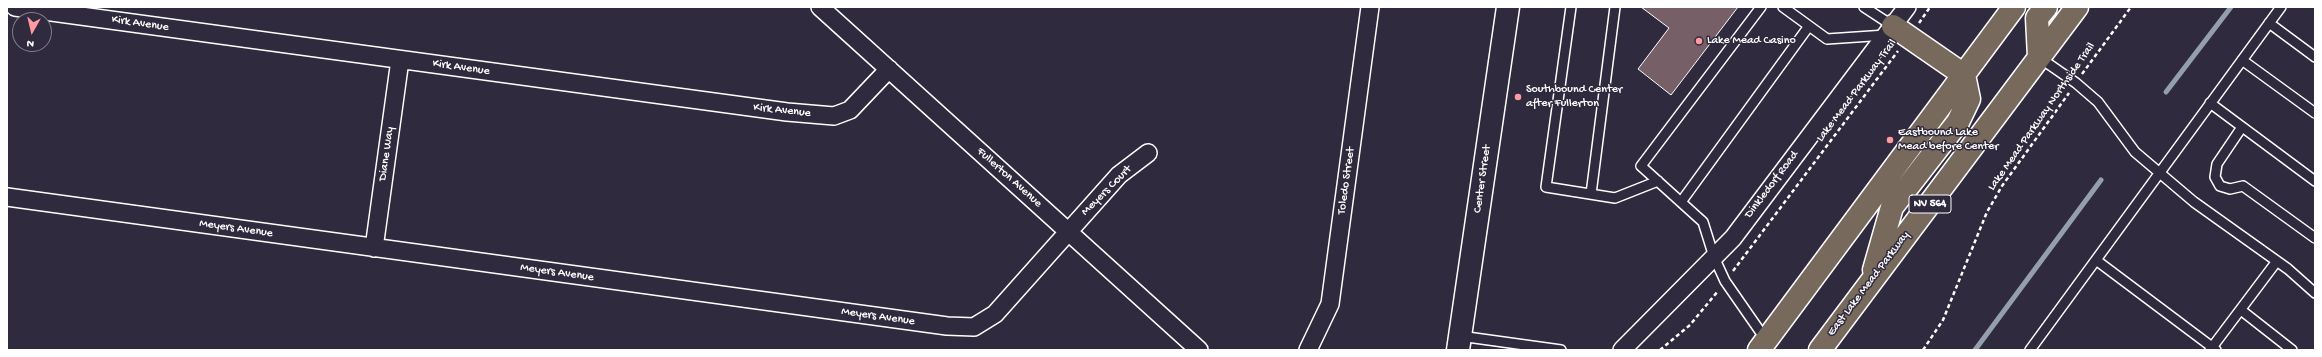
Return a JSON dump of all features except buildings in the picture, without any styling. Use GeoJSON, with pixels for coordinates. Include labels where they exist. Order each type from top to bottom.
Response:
{"type":"FeatureCollection","features":[{"type":"Feature","properties":{"kind":"main road"},"geometry":{"type":"LineString","coordinates":[[1762,345],[2014,7]]}},
{"type":"Feature","properties":{"kind":"main road"},"geometry":{"type":"LineString","coordinates":[[2039,57],[2037,18],[2046,7]]}},
{"type":"Feature","properties":{"kind":"main road","name":"East Lake Mead Parkway"},"geometry":{"type":"LineString","coordinates":[[1820,350],[2077,7]]}},
{"type":"Feature","properties":{"kind":"main road"},"geometry":{"type":"LineString","coordinates":[[1870,283],[1892,207],[1958,122],[1970,99],[1964,75],[1896,33]]}},
{"type":"Feature","properties":{"kind":"street","name":"Kirk Avenue"},"geometry":{"type":"LineString","coordinates":[[15,7],[787,112],[834,116],[850,110],[888,69]]}},
{"type":"Feature","properties":{"kind":"street","name":"Fullerton Avenue"},"geometry":{"type":"LineString","coordinates":[[820,7],[1199,350]]}},
{"type":"Feature","properties":{"kind":"street","name":"Toledo Street"},"geometry":{"type":"LineString","coordinates":[[1308,350],[1330,304],[1370,7]]}},
{"type":"Feature","properties":{"kind":"street","name":"Center Street"},"geometry":{"type":"LineString","coordinates":[[1459,343],[1508,7]]}},
{"type":"Feature","properties":{"kind":"street","name":"Dinkledorf Road"},"geometry":{"type":"LineString","coordinates":[[1622,350],[1733,238],[1896,33],[1907,7]]}},
{"type":"Feature","properties":{"kind":"street","name":"Diane Way"},"geometry":{"type":"LineString","coordinates":[[374,248],[400,60]]}},
{"type":"Feature","properties":{"kind":"street","name":"Meyers Court"},"geometry":{"type":"LineString","coordinates":[[1068,232],[1119,175],[1148,153]]}},
{"type":"Feature","properties":{"kind":"street","name":"Meyers Avenue"},"geometry":{"type":"LineString","coordinates":[[7,197],[947,326],[974,327],[995,314],[1068,232]]}},
{"type":"Feature","properties":{"kind":"lane"},"geometry":{"type":"LineString","coordinates":[[1571,7],[1546,188],[1615,198],[1658,181]]}},
{"type":"Feature","properties":{"kind":"lane"},"geometry":{"type":"LineString","coordinates":[[1591,194],[1615,7]]}},
{"type":"Feature","properties":{"kind":"lane"},"geometry":{"type":"LineString","coordinates":[[1761,7],[1641,166],[1703,222],[1714,257],[1726,282],[1762,345]]}},
{"type":"Feature","properties":{"kind":"lane"},"geometry":{"type":"LineString","coordinates":[[1783,7],[1827,40],[1896,33]]}},
{"type":"Feature","properties":{"kind":"lane"},"geometry":{"type":"LineString","coordinates":[[1864,7],[1896,33]]}},
{"type":"Feature","properties":{"kind":"lane"},"geometry":{"type":"LineString","coordinates":[[2030,350],[2281,7]]}},
{"type":"Feature","properties":{"kind":"lane"},"geometry":{"type":"LineString","coordinates":[[2269,23],[2315,57]]}},
{"type":"Feature","properties":{"kind":"lane"},"geometry":{"type":"LineString","coordinates":[[1681,202],[1809,26]]}},
{"type":"Feature","properties":{"kind":"lane"},"geometry":{"type":"LineString","coordinates":[[2039,57],[2076,83],[2098,102],[2134,152],[2194,202],[2277,261],[2315,293]]}},
{"type":"Feature","properties":{"kind":"lane"},"geometry":{"type":"LineString","coordinates":[[2242,60],[2315,113]]}},
{"type":"Feature","properties":{"kind":"lane"},"geometry":{"type":"LineString","coordinates":[[2210,103],[2315,181]]}},
{"type":"Feature","properties":{"kind":"lane"},"geometry":{"type":"LineString","coordinates":[[2242,127],[2217,164],[2215,177],[2220,186],[2230,189],[2243,186],[2315,238]]}},
{"type":"Feature","properties":{"kind":"lane"},"geometry":{"type":"LineString","coordinates":[[2096,260],[2213,349],[2277,261]]}},
{"type":"Feature","properties":{"kind":"lane"},"geometry":{"type":"LineString","coordinates":[[2241,310],[2292,350]]}},
{"type":"Feature","properties":{"kind":"lane"},"geometry":{"type":"LineString","coordinates":[[1459,343],[1495,339],[1561,350]]}},
{"type":"Feature","properties":{"kind":"path","name":"Lake Mead Parkway Trail"},"geometry":{"type":"LineString","coordinates":[[1660,350],[1690,325],[1726,282],[1896,33],[1930,7]]}},
{"type":"Feature","properties":{"kind":"path","name":"Lake Mead Parkway Northside Trail"},"geometry":{"type":"LineString","coordinates":[[1922,350],[1943,320],[1987,212],[2002,186],[2132,7]]}},
{"type":"Feature","properties":{"kind":"waterway"},"geometry":{"type":"LineString","coordinates":[[2166,92],[2231,7]]}},
{"type":"Feature","properties":{"kind":"waterway"},"geometry":{"type":"LineString","coordinates":[[1975,350],[2101,180]]}},
{"type":"Feature","properties":{"kind":"place","name":"Lake Mead Casino"},"geometry":{"type":"Point","coordinates":[1699,41]}},
{"type":"Feature","properties":{"kind":"place","name":"Southbound Center after Fullerton"},"geometry":{"type":"Point","coordinates":[1518,97]}},
{"type":"Feature","properties":{"kind":"place","name":"Eastbound Lake Mead before Center"},"geometry":{"type":"Point","coordinates":[1890,140]}}]}
